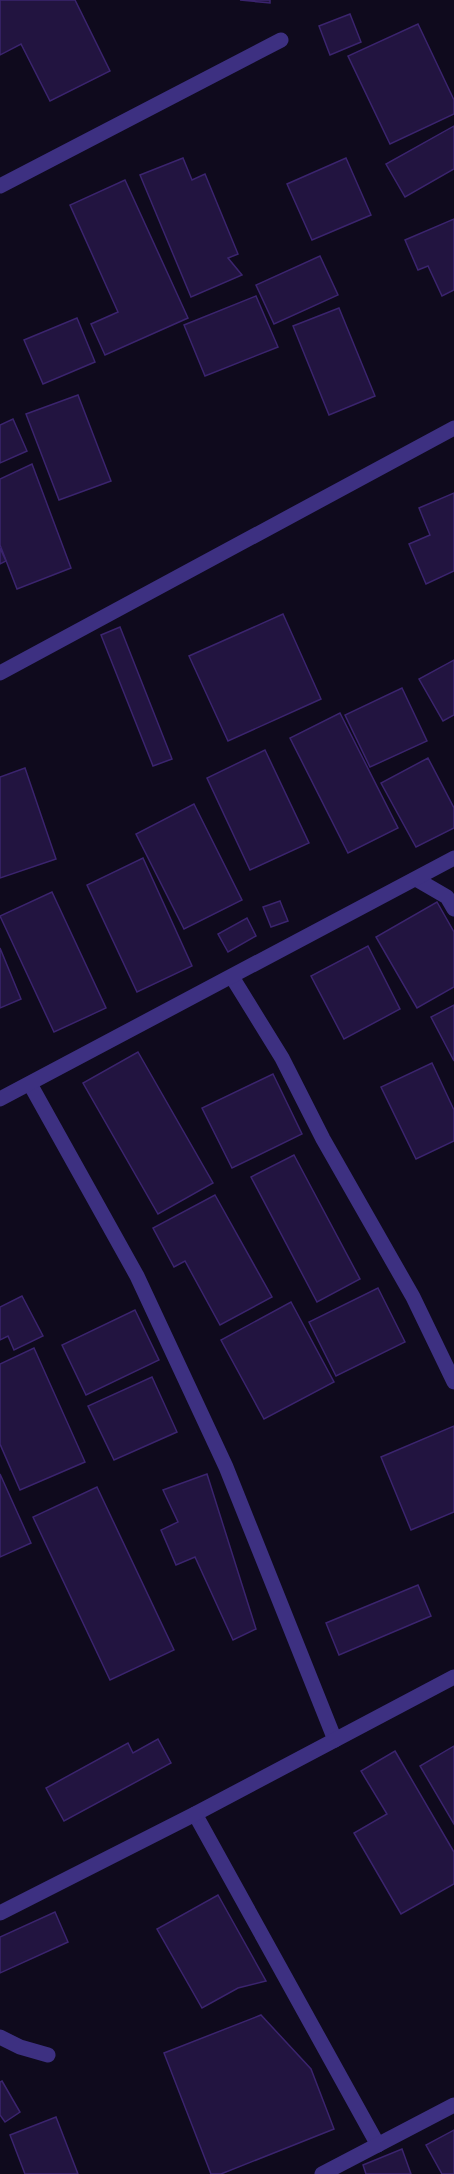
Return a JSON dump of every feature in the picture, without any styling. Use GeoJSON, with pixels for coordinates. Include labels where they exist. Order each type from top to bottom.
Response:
{"type":"FeatureCollection","features":[{"type":"Feature","properties":{"kind":"street"},"geometry":{"type":"LineString","coordinates":[[0,186],[281,40]]}},
{"type":"Feature","properties":{"kind":"street"},"geometry":{"type":"LineString","coordinates":[[0,673],[454,428]]}},
{"type":"Feature","properties":{"kind":"street"},"geometry":{"type":"LineString","coordinates":[[0,1100],[454,858]]}},
{"type":"Feature","properties":{"kind":"street"},"geometry":{"type":"LineString","coordinates":[[416,879],[447,897],[454,909]]}},
{"type":"Feature","properties":{"kind":"street"},"geometry":{"type":"LineString","coordinates":[[232,977],[282,1058],[323,1139],[413,1297],[454,1382]]}},
{"type":"Feature","properties":{"kind":"street"},"geometry":{"type":"LineString","coordinates":[[30,1084],[137,1276],[226,1467],[335,1740]]}},
{"type":"Feature","properties":{"kind":"street"},"geometry":{"type":"LineString","coordinates":[[0,1913],[195,1814],[454,1677]]}},
{"type":"Feature","properties":{"kind":"street"},"geometry":{"type":"LineString","coordinates":[[195,1814],[378,2145]]}},
{"type":"Feature","properties":{"kind":"street"},"geometry":{"type":"LineString","coordinates":[[0,2037],[20,2047],[48,2055]]}},
{"type":"Feature","properties":{"kind":"street"},"geometry":{"type":"LineString","coordinates":[[322,2174],[454,2105]]}},
{"type":"Feature","properties":{"kind":"building"},"geometry":{"type":"Polygon","coordinates":[[[0,0],[75,0],[110,71],[50,101],[21,44],[0,55],[0,0]]]}},
{"type":"Feature","properties":{"kind":"building"},"geometry":{"type":"Polygon","coordinates":[[[240,0],[270,0],[270,3],[240,0]]]}},
{"type":"Feature","properties":{"kind":"building"},"geometry":{"type":"Polygon","coordinates":[[[350,14],[361,42],[330,55],[319,26],[350,14]]]}},
{"type":"Feature","properties":{"kind":"building"},"geometry":{"type":"Polygon","coordinates":[[[418,24],[454,100],[454,114],[390,144],[348,56],[418,24]]]}},
{"type":"Feature","properties":{"kind":"building"},"geometry":{"type":"Polygon","coordinates":[[[454,126],[454,169],[405,197],[386,164],[454,126]]]}},
{"type":"Feature","properties":{"kind":"building"},"geometry":{"type":"Polygon","coordinates":[[[183,158],[192,180],[205,174],[238,254],[228,258],[242,275],[191,297],[140,175],[183,158]]]}},
{"type":"Feature","properties":{"kind":"building"},"geometry":{"type":"Polygon","coordinates":[[[346,158],[371,215],[312,240],[287,184],[346,158]]]}},
{"type":"Feature","properties":{"kind":"building"},"geometry":{"type":"Polygon","coordinates":[[[125,180],[188,318],[105,355],[91,324],[118,312],[70,205],[125,180]]]}},
{"type":"Feature","properties":{"kind":"building"},"geometry":{"type":"Polygon","coordinates":[[[454,219],[454,290],[442,296],[428,266],[418,270],[405,240],[454,219]]]}},
{"type":"Feature","properties":{"kind":"building"},"geometry":{"type":"Polygon","coordinates":[[[320,256],[338,295],[274,324],[256,285],[320,256]]]}},
{"type":"Feature","properties":{"kind":"building"},"geometry":{"type":"Polygon","coordinates":[[[256,296],[278,347],[205,376],[184,325],[256,296]]]}},
{"type":"Feature","properties":{"kind":"building"},"geometry":{"type":"Polygon","coordinates":[[[339,308],[375,396],[329,415],[293,326],[339,308]]]}},
{"type":"Feature","properties":{"kind":"building"},"geometry":{"type":"Polygon","coordinates":[[[77,318],[95,362],[43,384],[24,340],[77,318]]]}},
{"type":"Feature","properties":{"kind":"building"},"geometry":{"type":"Polygon","coordinates":[[[78,395],[111,481],[59,500],[26,414],[78,395]]]}},
{"type":"Feature","properties":{"kind":"building"},"geometry":{"type":"Polygon","coordinates":[[[13,419],[27,451],[0,463],[0,425],[13,419]]]}},
{"type":"Feature","properties":{"kind":"building"},"geometry":{"type":"Polygon","coordinates":[[[32,464],[71,568],[17,589],[0,545],[0,479],[32,464]]]}},
{"type":"Feature","properties":{"kind":"building"},"geometry":{"type":"Polygon","coordinates":[[[454,493],[454,571],[426,584],[409,544],[430,535],[419,508],[454,493]]]}},
{"type":"Feature","properties":{"kind":"building"},"geometry":{"type":"Polygon","coordinates":[[[0,548],[6,561],[0,564],[0,548]]]}},
{"type":"Feature","properties":{"kind":"building"},"geometry":{"type":"Polygon","coordinates":[[[283,614],[321,699],[228,741],[189,656],[283,614]]]}},
{"type":"Feature","properties":{"kind":"building"},"geometry":{"type":"Polygon","coordinates":[[[120,627],[172,759],[153,766],[101,635],[120,627]]]}},
{"type":"Feature","properties":{"kind":"building"},"geometry":{"type":"Polygon","coordinates":[[[454,660],[454,715],[443,721],[419,679],[454,660]]]}},
{"type":"Feature","properties":{"kind":"building"},"geometry":{"type":"Polygon","coordinates":[[[402,688],[427,741],[370,767],[345,715],[402,688]]]}},
{"type":"Feature","properties":{"kind":"building"},"geometry":{"type":"Polygon","coordinates":[[[340,713],[398,828],[348,853],[290,738],[340,713]]]}},
{"type":"Feature","properties":{"kind":"building"},"geometry":{"type":"Polygon","coordinates":[[[265,750],[309,843],[250,870],[207,778],[265,750]]]}},
{"type":"Feature","properties":{"kind":"building"},"geometry":{"type":"Polygon","coordinates":[[[428,758],[454,808],[454,828],[416,847],[381,783],[428,758]]]}},
{"type":"Feature","properties":{"kind":"building"},"geometry":{"type":"Polygon","coordinates":[[[25,768],[56,859],[0,878],[0,777],[25,768]]]}},
{"type":"Feature","properties":{"kind":"building"},"geometry":{"type":"Polygon","coordinates":[[[194,804],[242,900],[184,929],[136,834],[194,804]]]}},
{"type":"Feature","properties":{"kind":"building"},"geometry":{"type":"Polygon","coordinates":[[[143,858],[192,966],[137,992],[87,885],[143,858]]]}},
{"type":"Feature","properties":{"kind":"building"},"geometry":{"type":"Polygon","coordinates":[[[52,892],[106,1008],[54,1032],[0,916],[52,892]]]}},
{"type":"Feature","properties":{"kind":"building"},"geometry":{"type":"Polygon","coordinates":[[[280,901],[288,921],[271,927],[263,907],[280,901]]]}},
{"type":"Feature","properties":{"kind":"building"},"geometry":{"type":"Polygon","coordinates":[[[437,902],[454,932],[454,987],[417,1008],[376,937],[437,902]]]}},
{"type":"Feature","properties":{"kind":"building"},"geometry":{"type":"Polygon","coordinates":[[[247,918],[256,936],[228,952],[218,934],[247,918]]]}},
{"type":"Feature","properties":{"kind":"building"},"geometry":{"type":"Polygon","coordinates":[[[368,946],[400,1009],[344,1039],[311,976],[368,946]]]}},
{"type":"Feature","properties":{"kind":"building"},"geometry":{"type":"Polygon","coordinates":[[[0,948],[21,999],[0,1008],[0,948]]]}},
{"type":"Feature","properties":{"kind":"building"},"geometry":{"type":"Polygon","coordinates":[[[454,1005],[454,1061],[431,1017],[454,1005]]]}},
{"type":"Feature","properties":{"kind":"building"},"geometry":{"type":"Polygon","coordinates":[[[138,1052],[213,1183],[158,1214],[83,1083],[138,1052]]]}},
{"type":"Feature","properties":{"kind":"building"},"geometry":{"type":"Polygon","coordinates":[[[432,1063],[454,1110],[454,1141],[416,1159],[381,1087],[432,1063]]]}},
{"type":"Feature","properties":{"kind":"building"},"geometry":{"type":"Polygon","coordinates":[[[273,1074],[302,1134],[232,1168],[202,1108],[273,1074]]]}},
{"type":"Feature","properties":{"kind":"building"},"geometry":{"type":"Polygon","coordinates":[[[294,1155],[360,1279],[317,1302],[251,1177],[294,1155]]]}},
{"type":"Feature","properties":{"kind":"building"},"geometry":{"type":"Polygon","coordinates":[[[215,1195],[272,1297],[220,1325],[185,1261],[174,1267],[153,1228],[215,1195]]]}},
{"type":"Feature","properties":{"kind":"building"},"geometry":{"type":"Polygon","coordinates":[[[378,1288],[405,1342],[336,1376],[309,1322],[378,1288]]]}},
{"type":"Feature","properties":{"kind":"building"},"geometry":{"type":"Polygon","coordinates":[[[22,1296],[43,1336],[14,1350],[8,1336],[0,1340],[0,1307],[22,1296]]]}},
{"type":"Feature","properties":{"kind":"building"},"geometry":{"type":"Polygon","coordinates":[[[291,1302],[334,1382],[264,1419],[221,1340],[291,1302]]]}},
{"type":"Feature","properties":{"kind":"building"},"geometry":{"type":"Polygon","coordinates":[[[135,1310],[159,1360],[86,1395],[62,1345],[135,1310]]]}},
{"type":"Feature","properties":{"kind":"building"},"geometry":{"type":"Polygon","coordinates":[[[34,1348],[85,1462],[20,1490],[0,1444],[0,1364],[34,1348]]]}},
{"type":"Feature","properties":{"kind":"building"},"geometry":{"type":"Polygon","coordinates":[[[152,1377],[177,1432],[114,1460],[88,1406],[152,1377]]]}},
{"type":"Feature","properties":{"kind":"building"},"geometry":{"type":"Polygon","coordinates":[[[454,1426],[454,1512],[411,1530],[381,1457],[454,1426]]]}},
{"type":"Feature","properties":{"kind":"building"},"geometry":{"type":"Polygon","coordinates":[[[0,1474],[31,1543],[0,1557],[0,1474]]]}},
{"type":"Feature","properties":{"kind":"building"},"geometry":{"type":"Polygon","coordinates":[[[207,1474],[256,1629],[233,1640],[195,1557],[176,1565],[161,1530],[178,1522],[163,1490],[207,1474]]]}},
{"type":"Feature","properties":{"kind":"building"},"geometry":{"type":"Polygon","coordinates":[[[97,1487],[174,1650],[110,1680],[33,1517],[97,1487]]]}},
{"type":"Feature","properties":{"kind":"building"},"geometry":{"type":"Polygon","coordinates":[[[418,1585],[431,1616],[339,1655],[326,1623],[418,1585]]]}},
{"type":"Feature","properties":{"kind":"building"},"geometry":{"type":"Polygon","coordinates":[[[158,1739],[171,1763],[64,1821],[46,1788],[128,1743],[133,1753],[158,1739]]]}},
{"type":"Feature","properties":{"kind":"building"},"geometry":{"type":"Polygon","coordinates":[[[454,1746],[454,1824],[420,1766],[454,1746]]]}},
{"type":"Feature","properties":{"kind":"building"},"geometry":{"type":"Polygon","coordinates":[[[395,1751],[454,1852],[454,1884],[401,1914],[354,1833],[387,1814],[361,1771],[395,1751]]]}},
{"type":"Feature","properties":{"kind":"building"},"geometry":{"type":"Polygon","coordinates":[[[218,1895],[266,1981],[238,1988],[202,2008],[157,1929],[218,1895]]]}},
{"type":"Feature","properties":{"kind":"building"},"geometry":{"type":"Polygon","coordinates":[[[55,1912],[68,1942],[0,1973],[0,1937],[55,1912]]]}},
{"type":"Feature","properties":{"kind":"building"},"geometry":{"type":"Polygon","coordinates":[[[261,2015],[311,2069],[334,2129],[221,2174],[211,2174],[164,2053],[261,2015]]]}},
{"type":"Feature","properties":{"kind":"building"},"geometry":{"type":"Polygon","coordinates":[[[2,2081],[20,2112],[5,2122],[0,2115],[0,2082],[2,2081]]]}},
{"type":"Feature","properties":{"kind":"building"},"geometry":{"type":"Polygon","coordinates":[[[56,2117],[78,2174],[25,2174],[10,2135],[56,2117]]]}},
{"type":"Feature","properties":{"kind":"building"},"geometry":{"type":"Polygon","coordinates":[[[454,2130],[454,2174],[442,2174],[426,2145],[454,2130]]]}},
{"type":"Feature","properties":{"kind":"building"},"geometry":{"type":"Polygon","coordinates":[[[402,2149],[411,2174],[366,2174],[363,2165],[402,2149]]]}}]}
